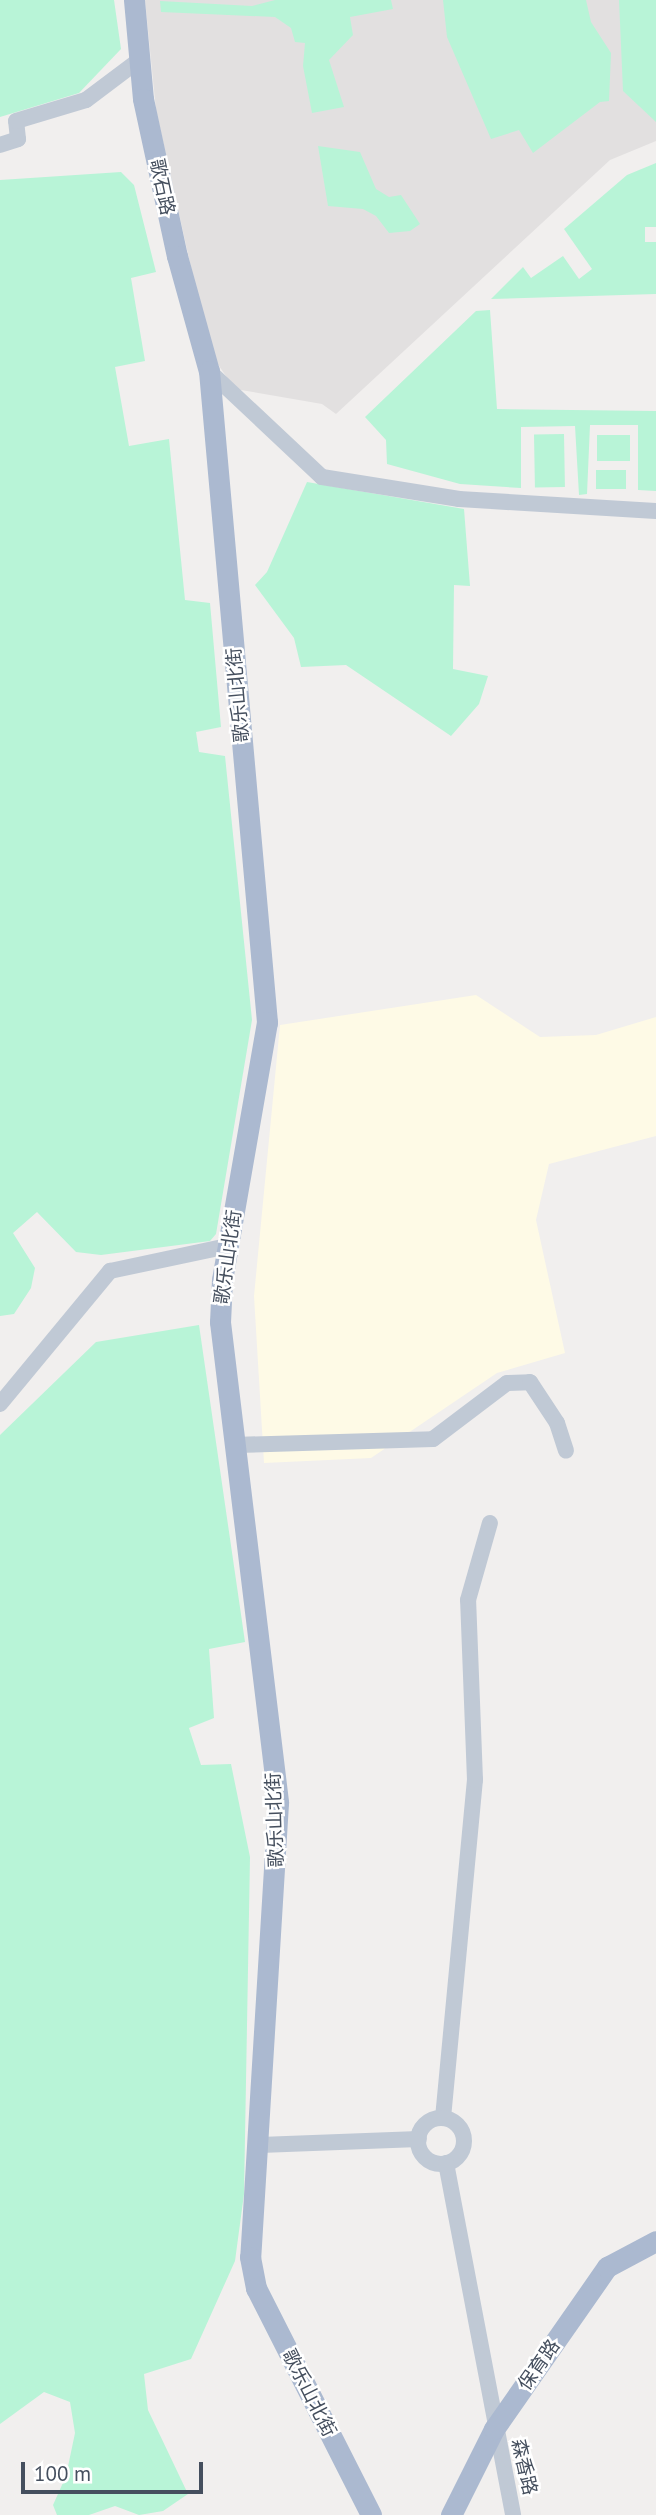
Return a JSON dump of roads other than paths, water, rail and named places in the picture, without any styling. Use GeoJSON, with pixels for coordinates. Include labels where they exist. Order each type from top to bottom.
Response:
{"type":"FeatureCollection","features":[{"type":"Feature","properties":{"kind":"main road","name":"歌石路"},"geometry":{"type":"LineString","coordinates":[[134,0],[139,60],[177,256],[209,371]]}},
{"type":"Feature","properties":{"kind":"main road","name":"歌乐山北街"},"geometry":{"type":"LineString","coordinates":[[209,371],[267,1022],[228,1246],[220,1322],[278,1803],[260,2145],[250,2258],[256,2288],[371,2515]]}},
{"type":"Feature","properties":{"kind":"main road","name":"保育路"},"geometry":{"type":"LineString","coordinates":[[451,2515],[494,2429],[607,2267],[656,2241]]}},
{"type":"Feature","properties":{"kind":"street"},"geometry":{"type":"LineString","coordinates":[[0,145],[18,139],[16,121],[86,100],[139,60]]}},
{"type":"Feature","properties":{"kind":"street"},"geometry":{"type":"LineString","coordinates":[[209,371],[321,477],[459,499],[656,511]]}},
{"type":"Feature","properties":{"kind":"street"},"geometry":{"type":"LineString","coordinates":[[0,1404],[110,1271],[228,1246]]}},
{"type":"Feature","properties":{"kind":"street"},"geometry":{"type":"LineString","coordinates":[[235,1445],[433,1439],[507,1383],[530,1382],[557,1423],[566,1451]]}},
{"type":"Feature","properties":{"kind":"street"},"geometry":{"type":"LineString","coordinates":[[443,2118],[475,1780],[468,1600],[490,1523]]}},
{"type":"Feature","properties":{"kind":"street"},"geometry":{"type":"LineString","coordinates":[[443,2118],[460,2127],[464,2142],[458,2156],[446,2163],[425,2156],[419,2139],[426,2124],[443,2118]]}},
{"type":"Feature","properties":{"kind":"street"},"geometry":{"type":"LineString","coordinates":[[260,2145],[419,2139]]}},
{"type":"Feature","properties":{"kind":"street"},"geometry":{"type":"LineString","coordinates":[[446,2163],[494,2429]]}},
{"type":"Feature","properties":{"kind":"street","name":"森香路"},"geometry":{"type":"LineString","coordinates":[[494,2429],[513,2515]]}}]}
